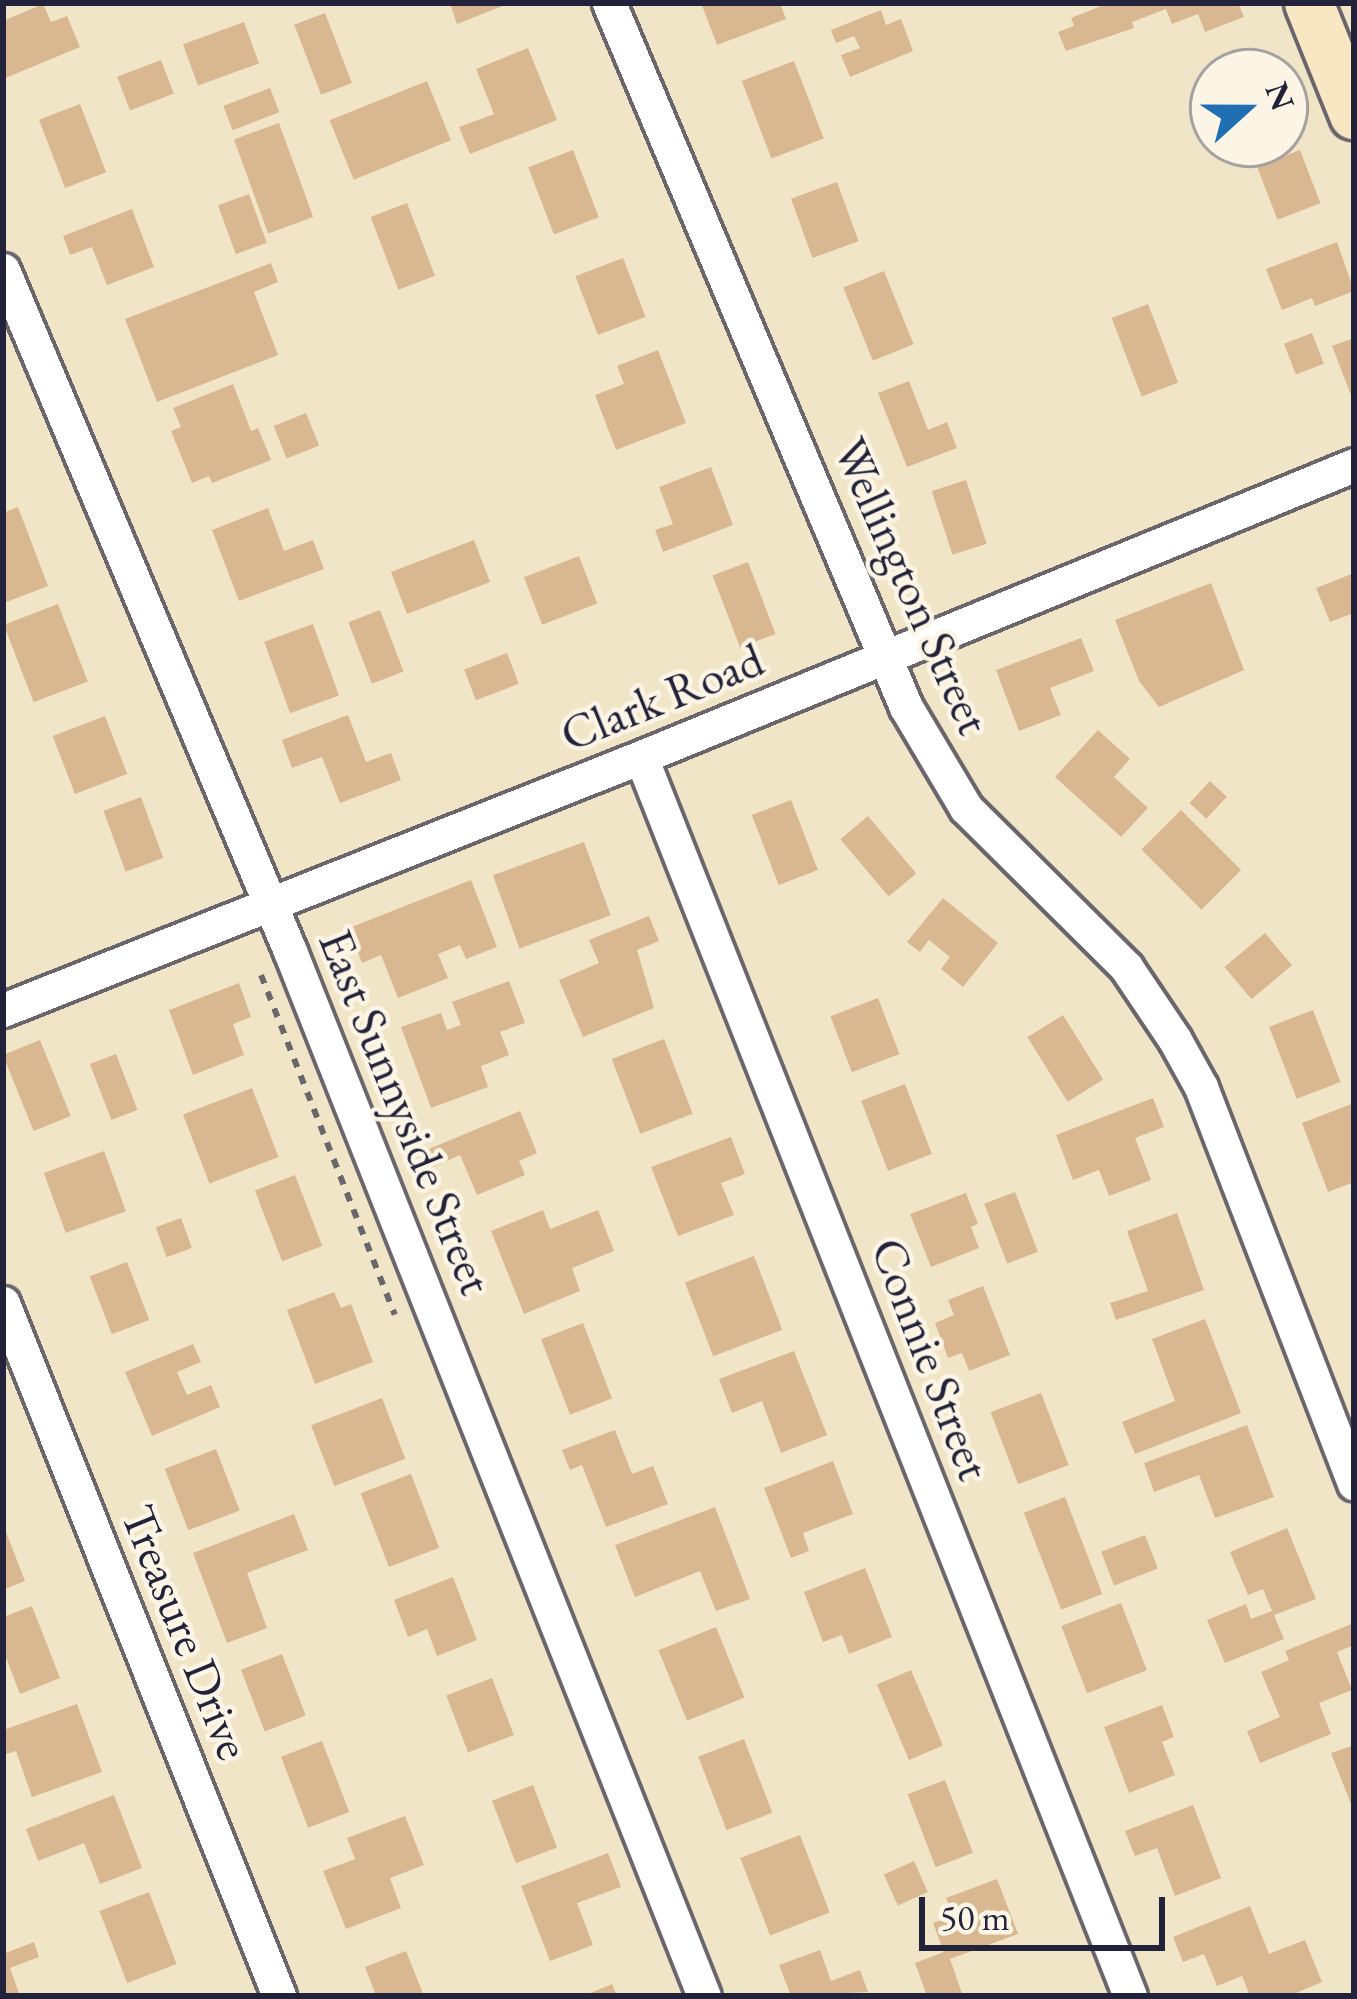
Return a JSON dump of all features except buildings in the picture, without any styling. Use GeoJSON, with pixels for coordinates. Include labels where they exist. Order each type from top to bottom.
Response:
{"type":"FeatureCollection","features":[{"type":"Feature","properties":{"kind":"main road"},"geometry":{"type":"LineString","coordinates":[[1309,3],[1354,115]]}},
{"type":"Feature","properties":{"kind":"street","name":"Wellington Street"},"geometry":{"type":"LineString","coordinates":[[609,3],[906,707],[966,808],[1126,967],[1175,1040],[1201,1088],[1354,1483]]}},
{"type":"Feature","properties":{"kind":"street","name":"East Sunnyside Street"},"geometry":{"type":"LineString","coordinates":[[3,270],[270,905],[704,1996]]}},
{"type":"Feature","properties":{"kind":"street","name":"Clark Road"},"geometry":{"type":"LineString","coordinates":[[3,1010],[641,758],[1354,465]]}},
{"type":"Feature","properties":{"kind":"street","name":"Connie Street"},"geometry":{"type":"LineString","coordinates":[[641,758],[1130,1996]]}},
{"type":"Feature","properties":{"kind":"street","name":"Treasure Drive"},"geometry":{"type":"LineString","coordinates":[[3,1303],[279,1996]]}}]}
